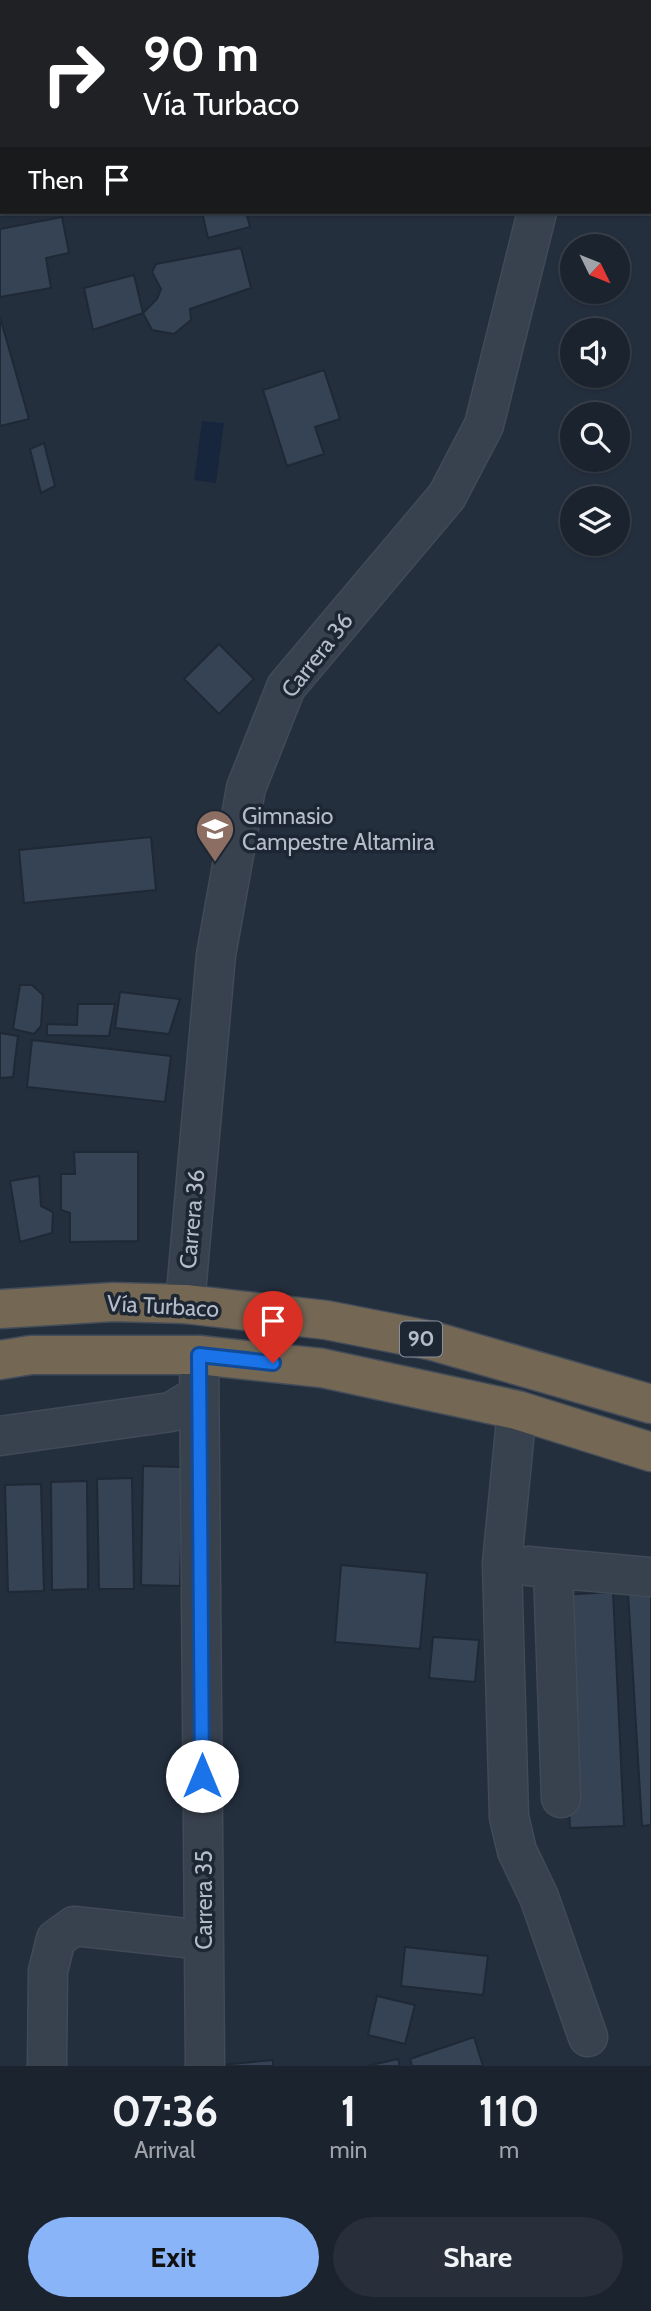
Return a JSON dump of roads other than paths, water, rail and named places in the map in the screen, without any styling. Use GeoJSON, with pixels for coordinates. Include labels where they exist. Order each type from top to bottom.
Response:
{"type":"FeatureCollection","features":[{"type":"Feature","properties":{"kind":"highway","name":"Vía Turbaco"},"geometry":{"type":"LineString","coordinates":[[0,1308],[113,1302],[185,1304],[326,1320],[433,1341],[651,1404]]}},
{"type":"Feature","properties":{"kind":"highway","name":"Vía Turbaco"},"geometry":{"type":"LineString","coordinates":[[0,1360],[31,1355],[199,1355],[322,1368],[517,1410],[651,1452]]}},
{"type":"Feature","properties":{"kind":"street","name":"Carrera 36"},"geometry":{"type":"LineString","coordinates":[[185,1304],[216,955],[246,789],[286,687],[447,496],[484,425],[537,214]]}},
{"type":"Feature","properties":{"kind":"street","name":"Carrera 35"},"geometry":{"type":"LineString","coordinates":[[199,1355],[205,2066]]}},
{"type":"Feature","properties":{"kind":"street"},"geometry":{"type":"LineString","coordinates":[[0,1436],[171,1412],[199,1395]]}},
{"type":"Feature","properties":{"kind":"street"},"geometry":{"type":"LineString","coordinates":[[517,1410],[502,1563],[509,1817],[517,1851],[539,1897],[588,2037]]}},
{"type":"Feature","properties":{"kind":"street"},"geometry":{"type":"LineString","coordinates":[[502,1563],[553,1570],[651,1577]]}},
{"type":"Feature","properties":{"kind":"street"},"geometry":{"type":"LineString","coordinates":[[553,1570],[561,1798]]}},
{"type":"Feature","properties":{"kind":"street"},"geometry":{"type":"LineString","coordinates":[[47,2066],[48,1971],[56,1939],[74,1926],[204,1940]]}},
{"type":"Feature","properties":{"kind":"water"},"geometry":{"type":"Polygon","coordinates":[[[202,421],[224,423],[216,483],[194,480],[202,421]]]}},
{"type":"Feature","properties":{"kind":"place","name":"Gimnasio Campestre Altamira"},"geometry":{"type":"Point","coordinates":[215,863]}}]}
